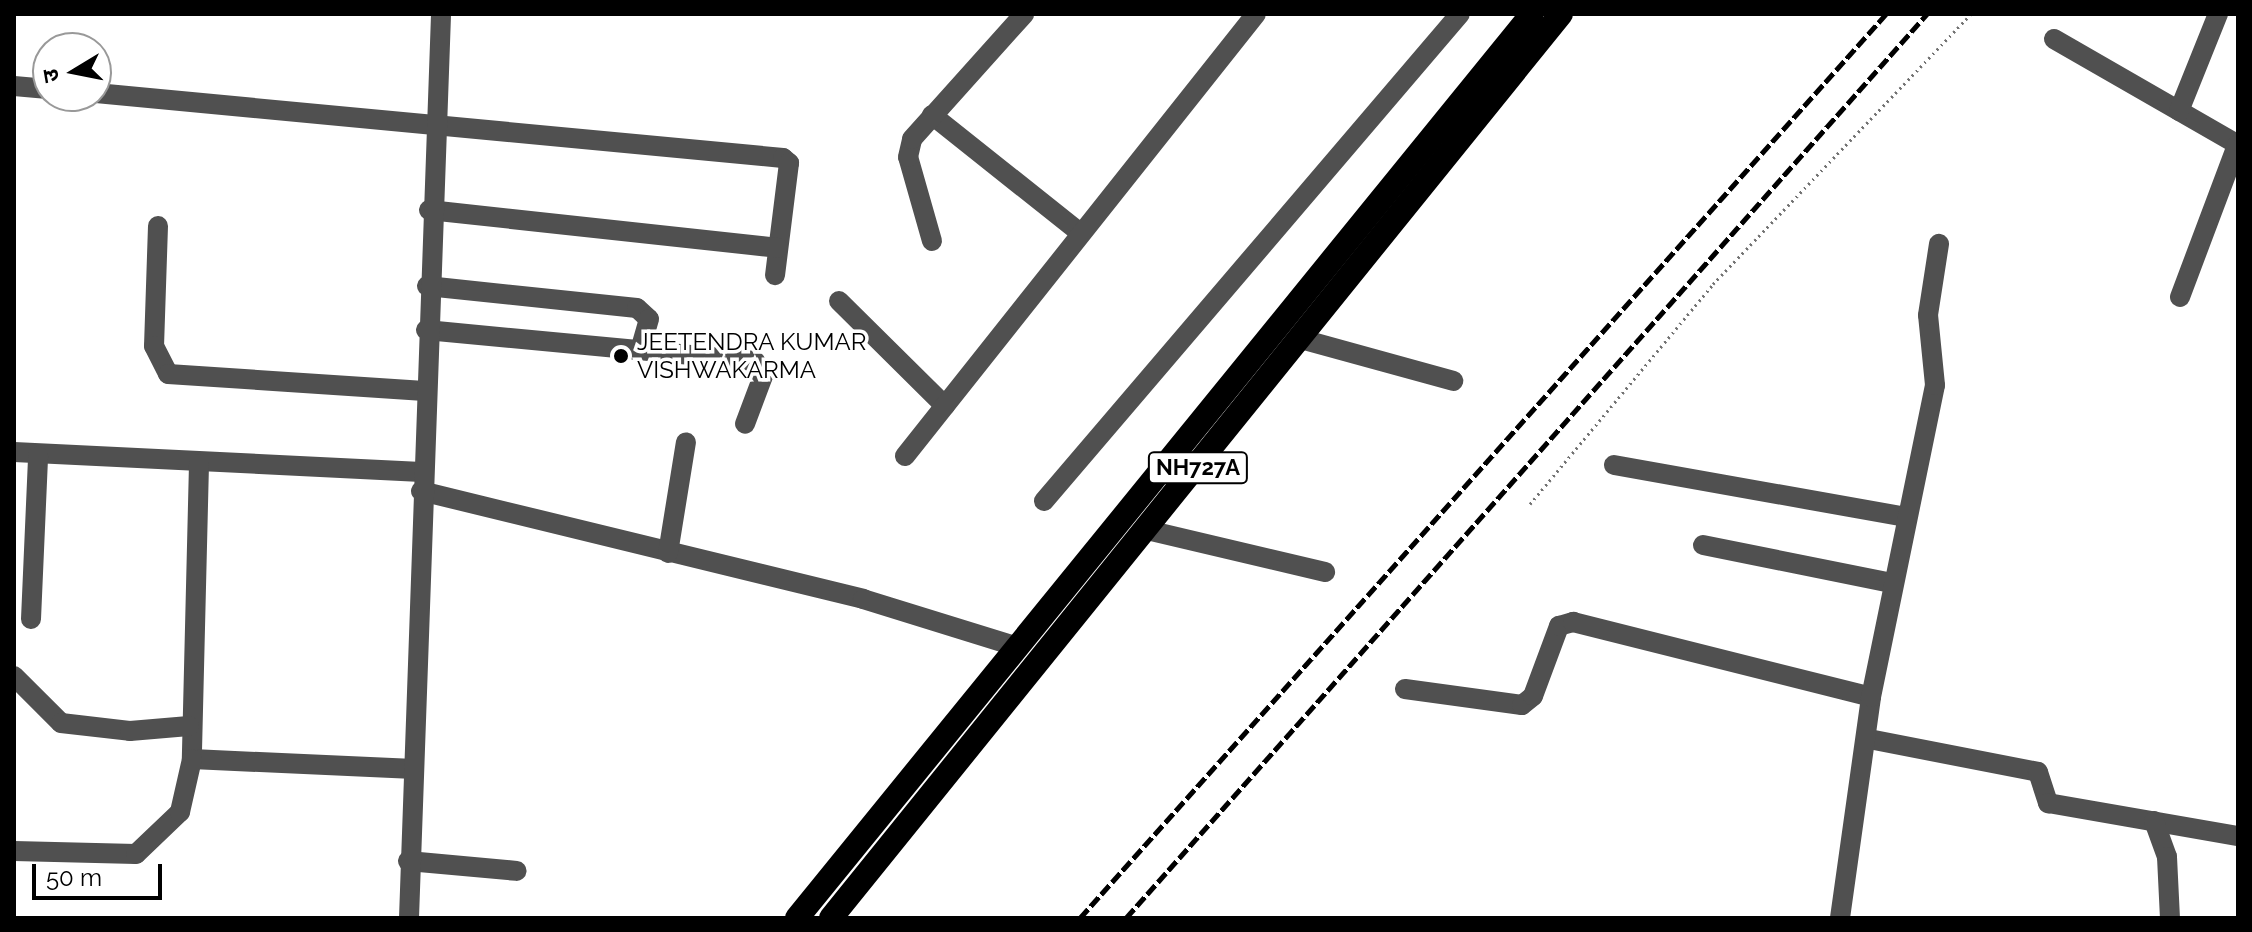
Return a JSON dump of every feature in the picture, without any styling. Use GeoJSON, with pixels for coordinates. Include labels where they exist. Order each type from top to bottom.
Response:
{"type":"FeatureCollection","features":[{"type":"Feature","properties":{"kind":"highway","name":"NH727A"},"geometry":{"type":"LineString","coordinates":[[797,918],[1532,14]]}},
{"type":"Feature","properties":{"kind":"highway","name":"NH727A"},"geometry":{"type":"LineString","coordinates":[[831,918],[1561,14]]}},
{"type":"Feature","properties":{"kind":"street"},"geometry":{"type":"LineString","coordinates":[[409,918],[409,769],[429,210],[441,14]]}},
{"type":"Feature","properties":{"kind":"street"},"geometry":{"type":"LineString","coordinates":[[932,241],[908,157],[932,115],[1024,14]]}},
{"type":"Feature","properties":{"kind":"street"},"geometry":{"type":"LineString","coordinates":[[905,456],[1079,232],[1256,14]]}},
{"type":"Feature","properties":{"kind":"street"},"geometry":{"type":"LineString","coordinates":[[1044,501],[1460,14]]}},
{"type":"Feature","properties":{"kind":"street"},"geometry":{"type":"LineString","coordinates":[[2179,111],[2218,14]]}},
{"type":"Feature","properties":{"kind":"street"},"geometry":{"type":"LineString","coordinates":[[2054,39],[2238,145],[2180,297]]}},
{"type":"Feature","properties":{"kind":"street"},"geometry":{"type":"LineString","coordinates":[[112,94],[783,158],[789,163],[775,275]]}},
{"type":"Feature","properties":{"kind":"street"},"geometry":{"type":"LineString","coordinates":[[932,115],[1079,232]]}},
{"type":"Feature","properties":{"kind":"street"},"geometry":{"type":"LineString","coordinates":[[429,210],[778,248]]}},
{"type":"Feature","properties":{"kind":"street"},"geometry":{"type":"LineString","coordinates":[[158,226],[154,346],[168,374],[424,391]]}},
{"type":"Feature","properties":{"kind":"street"},"geometry":{"type":"LineString","coordinates":[[1840,918],[1869,739],[1871,697],[1905,517],[1935,385],[1928,315],[1939,244]]}},
{"type":"Feature","properties":{"kind":"street"},"geometry":{"type":"LineString","coordinates":[[427,286],[637,308],[649,319],[640,350]]}},
{"type":"Feature","properties":{"kind":"street"},"geometry":{"type":"LineString","coordinates":[[839,301],[945,406]]}},
{"type":"Feature","properties":{"kind":"street"},"geometry":{"type":"LineString","coordinates":[[426,330],[755,361],[763,376],[745,424]]}},
{"type":"Feature","properties":{"kind":"street"},"geometry":{"type":"LineString","coordinates":[[1301,339],[1453,381]]}},
{"type":"Feature","properties":{"kind":"street"},"geometry":{"type":"LineString","coordinates":[[668,553],[686,442]]}},
{"type":"Feature","properties":{"kind":"street"},"geometry":{"type":"LineString","coordinates":[[14,452],[421,482],[668,553],[863,599],[1018,647]]}},
{"type":"Feature","properties":{"kind":"street"},"geometry":{"type":"LineString","coordinates":[[31,619],[38,456]]}},
{"type":"Feature","properties":{"kind":"street"},"geometry":{"type":"LineString","coordinates":[[14,851],[136,854],[180,812],[192,759],[189,726],[199,464]]}},
{"type":"Feature","properties":{"kind":"street"},"geometry":{"type":"LineString","coordinates":[[1614,465],[1905,517]]}},
{"type":"Feature","properties":{"kind":"street"},"geometry":{"type":"LineString","coordinates":[[1147,530],[1325,572]]}},
{"type":"Feature","properties":{"kind":"street"},"geometry":{"type":"LineString","coordinates":[[1703,545],[1892,583]]}},
{"type":"Feature","properties":{"kind":"street"},"geometry":{"type":"LineString","coordinates":[[1405,689],[1522,705],[1533,696],[1559,626],[1573,622],[1871,697]]}},
{"type":"Feature","properties":{"kind":"street"},"geometry":{"type":"LineString","coordinates":[[14,676],[61,723],[130,731],[189,726]]}},
{"type":"Feature","properties":{"kind":"street"},"geometry":{"type":"LineString","coordinates":[[1869,739],[2031,770],[2042,776],[2048,803],[2238,836]]}},
{"type":"Feature","properties":{"kind":"street"},"geometry":{"type":"LineString","coordinates":[[192,759],[409,769]]}},
{"type":"Feature","properties":{"kind":"street"},"geometry":{"type":"LineString","coordinates":[[2154,821],[2167,857],[2170,918]]}},
{"type":"Feature","properties":{"kind":"street"},"geometry":{"type":"LineString","coordinates":[[408,861],[517,871]]}},
{"type":"Feature","properties":{"kind":"path"},"geometry":{"type":"LineString","coordinates":[[1530,504],[1707,290],[1971,14]]}},
{"type":"Feature","properties":{"kind":"railway"},"geometry":{"type":"LineString","coordinates":[[1080,918],[1886,14]]}},
{"type":"Feature","properties":{"kind":"railway"},"geometry":{"type":"LineString","coordinates":[[1126,918],[1927,14]]}},
{"type":"Feature","properties":{"kind":"place","name":"JEETENDRA KUMAR VISHWAKARMA"},"geometry":{"type":"Point","coordinates":[621,356]}}]}
